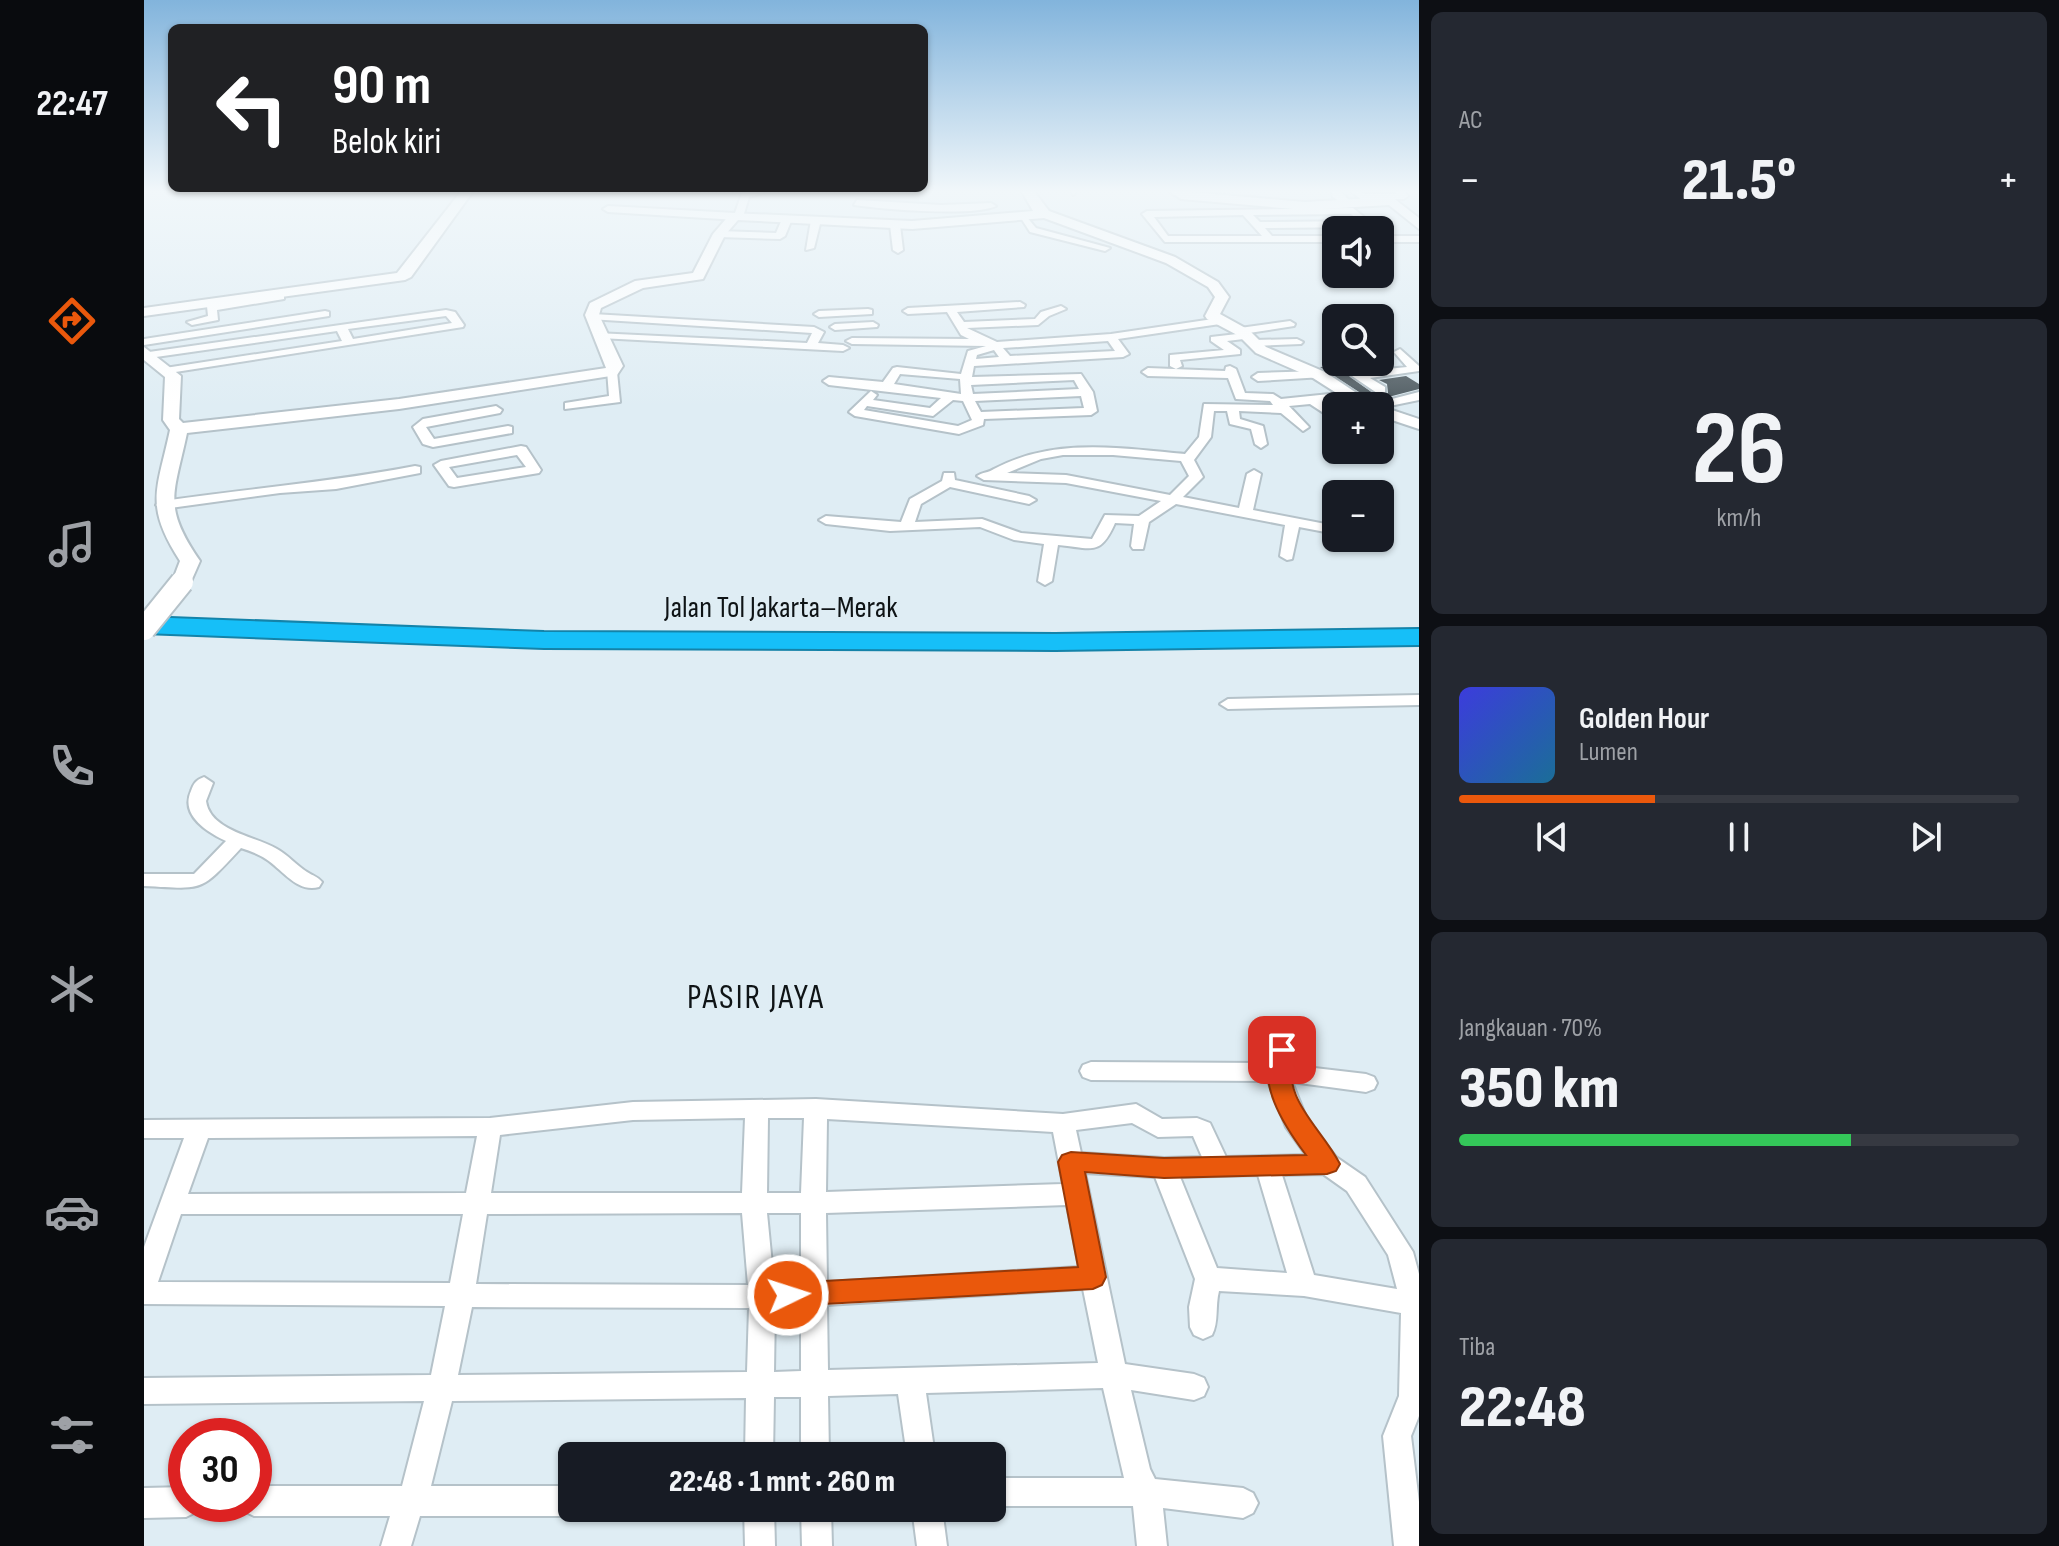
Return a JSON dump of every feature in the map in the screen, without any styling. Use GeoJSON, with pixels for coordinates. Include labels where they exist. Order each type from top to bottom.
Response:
{"type":"FeatureCollection","features":[{"type":"Feature","properties":{"kind":"highway","name":"Jalan Tol Jakarta–Merak"},"geometry":{"type":"LineString","coordinates":[[144,609],[550,622],[1052,624],[1419,617]]}},
{"type":"Feature","properties":{"kind":"highway","name":"Jalan Tol Jakarta–Merak"},"geometry":{"type":"LineString","coordinates":[[144,627],[544,640],[1055,642],[1419,637]]}},
{"type":"Feature","properties":{"kind":"street"},"geometry":{"type":"LineString","coordinates":[[144,330],[211,319],[214,317],[210,310],[213,307],[281,300],[402,276],[413,262]]}},
{"type":"Feature","properties":{"kind":"street"},"geometry":{"type":"LineString","coordinates":[[569,406],[616,399],[611,372],[615,366],[593,317],[595,306],[634,286],[698,276],[705,262]]}},
{"type":"Feature","properties":{"kind":"street"},"geometry":{"type":"LineString","coordinates":[[1172,262],[1200,276],[1221,292],[1222,297],[1211,314],[1220,321],[1266,352],[1319,375],[1343,392]]}},
{"type":"Feature","properties":{"kind":"street"},"geometry":{"type":"LineString","coordinates":[[992,291],[1002,306]]}},
{"type":"Feature","properties":{"kind":"street"},"geometry":{"type":"LineString","coordinates":[[144,312],[281,300]]}},
{"type":"Feature","properties":{"kind":"street"},"geometry":{"type":"LineString","coordinates":[[925,343],[906,308],[1020,305]]}},
{"type":"Feature","properties":{"kind":"street"},"geometry":{"type":"LineString","coordinates":[[950,308],[965,333],[989,343],[1007,360]]}},
{"type":"Feature","properties":{"kind":"street"},"geometry":{"type":"LineString","coordinates":[[819,314],[866,309],[880,342]]}},
{"type":"Feature","properties":{"kind":"street"},"geometry":{"type":"LineString","coordinates":[[960,325],[1038,322],[1045,314],[1061,309]]}},
{"type":"Feature","properties":{"kind":"street"},"geometry":{"type":"LineString","coordinates":[[146,350],[446,313],[451,314],[459,325],[169,370]]}},
{"type":"Feature","properties":{"kind":"street"},"geometry":{"type":"LineString","coordinates":[[146,350],[325,314]]}},
{"type":"Feature","properties":{"kind":"street"},"geometry":{"type":"LineString","coordinates":[[593,317],[814,330],[818,332],[811,346]]}},
{"type":"Feature","properties":{"kind":"street"},"geometry":{"type":"LineString","coordinates":[[600,335],[811,346],[880,342],[1021,343],[1111,337],[1220,321]]}},
{"type":"Feature","properties":{"kind":"street"},"geometry":{"type":"LineString","coordinates":[[1247,337],[1290,324]]}},
{"type":"Feature","properties":{"kind":"street"},"geometry":{"type":"LineString","coordinates":[[731,342],[733,325]]}},
{"type":"Feature","properties":{"kind":"street"},"geometry":{"type":"LineString","coordinates":[[835,327],[873,325]]}},
{"type":"Feature","properties":{"kind":"street"},"geometry":{"type":"LineString","coordinates":[[341,327],[349,343]]}},
{"type":"Feature","properties":{"kind":"street"},"geometry":{"type":"LineString","coordinates":[[303,332],[311,348]]}},
{"type":"Feature","properties":{"kind":"street"},"geometry":{"type":"LineString","coordinates":[[969,363],[1123,354],[1111,337]]}},
{"type":"Feature","properties":{"kind":"street"},"geometry":{"type":"LineString","coordinates":[[1176,366],[1174,357],[1236,352],[1215,339],[1247,337],[1297,342]]}},
{"type":"Feature","properties":{"kind":"street"},"geometry":{"type":"LineString","coordinates":[[958,397],[960,378],[974,351],[989,343]]}},
{"type":"Feature","properties":{"kind":"street"},"geometry":{"type":"LineString","coordinates":[[1021,343],[1030,359]]}},
{"type":"Feature","properties":{"kind":"street"},"geometry":{"type":"LineString","coordinates":[[146,350],[169,370],[174,380],[171,420],[179,429]]}},
{"type":"Feature","properties":{"kind":"street"},"geometry":{"type":"LineString","coordinates":[[1394,364],[1415,368]]}},
{"type":"Feature","properties":{"kind":"street"},"geometry":{"type":"LineString","coordinates":[[1381,390],[1358,376],[1415,368]]}},
{"type":"Feature","properties":{"kind":"street"},"geometry":{"type":"LineString","coordinates":[[179,429],[399,404],[611,372]]}},
{"type":"Feature","properties":{"kind":"street"},"geometry":{"type":"LineString","coordinates":[[1148,372],[1231,372],[1240,396],[1271,397],[1303,427]]}},
{"type":"Feature","properties":{"kind":"street"},"geometry":{"type":"LineString","coordinates":[[841,373],[891,378],[958,397],[1087,392]]}},
{"type":"Feature","properties":{"kind":"street"},"geometry":{"type":"LineString","coordinates":[[1258,377],[1319,375]]}},
{"type":"Feature","properties":{"kind":"street"},"geometry":{"type":"LineString","coordinates":[[829,381],[1077,376],[1087,392],[1091,411],[977,416]]}},
{"type":"Feature","properties":{"kind":"street"},"geometry":{"type":"LineString","coordinates":[[489,390],[496,410],[534,470],[454,483],[441,465],[521,450]]}},
{"type":"Feature","properties":{"kind":"street"},"geometry":{"type":"LineString","coordinates":[[1394,401],[1419,396]]}},
{"type":"Feature","properties":{"kind":"street"},"geometry":{"type":"LineString","coordinates":[[958,397],[979,422],[968,428],[934,427],[855,412],[868,398],[933,412],[958,397]]}},
{"type":"Feature","properties":{"kind":"street"},"geometry":{"type":"LineString","coordinates":[[1187,458],[1205,437],[1208,407],[1284,406],[1322,399]]}},
{"type":"Feature","properties":{"kind":"street"},"geometry":{"type":"LineString","coordinates":[[1313,400],[1322,407]]}},
{"type":"Feature","properties":{"kind":"street"},"geometry":{"type":"LineString","coordinates":[[1233,407],[1234,421],[1257,426],[1261,444]]}},
{"type":"Feature","properties":{"kind":"street"},"geometry":{"type":"LineString","coordinates":[[496,410],[423,423],[419,427],[428,441],[433,443],[508,430]]}},
{"type":"Feature","properties":{"kind":"street"},"geometry":{"type":"LineString","coordinates":[[1394,416],[1419,424]]}},
{"type":"Feature","properties":{"kind":"street"},"geometry":{"type":"LineString","coordinates":[[144,627],[182,582],[190,561],[170,532],[163,505],[179,429]]}},
{"type":"Feature","properties":{"kind":"street"},"geometry":{"type":"LineString","coordinates":[[1187,458],[1071,451],[1025,458],[989,476],[1056,477],[1322,527]]}},
{"type":"Feature","properties":{"kind":"street"},"geometry":{"type":"LineString","coordinates":[[826,520],[906,527],[982,523],[1014,536],[1098,543],[1110,518],[1142,520],[1172,500],[1196,477],[1187,458]]}},
{"type":"Feature","properties":{"kind":"street"},"geometry":{"type":"LineString","coordinates":[[163,505],[280,489],[336,485],[415,470]]}},
{"type":"Feature","properties":{"kind":"street"},"geometry":{"type":"LineString","coordinates":[[1245,513],[1254,474]]}},
{"type":"Feature","properties":{"kind":"street"},"geometry":{"type":"LineString","coordinates":[[906,527],[915,502],[948,480],[1029,500]]}},
{"type":"Feature","properties":{"kind":"street"},"geometry":{"type":"LineString","coordinates":[[1138,546],[1142,520]]}},
{"type":"Feature","properties":{"kind":"street"},"geometry":{"type":"LineString","coordinates":[[1287,556],[1293,521]]}},
{"type":"Feature","properties":{"kind":"street"},"geometry":{"type":"LineString","coordinates":[[1045,581],[1052,539]]}},
{"type":"Feature","properties":{"kind":"street"},"geometry":{"type":"LineString","coordinates":[[1228,704],[1419,700]]}},
{"type":"Feature","properties":{"kind":"street"},"geometry":{"type":"LineString","coordinates":[[204,783],[197,801],[200,813],[223,833],[263,849],[282,861],[291,873],[312,882]]}},
{"type":"Feature","properties":{"kind":"street"},"geometry":{"type":"LineString","coordinates":[[144,880],[201,879],[238,840]]}},
{"type":"Feature","properties":{"kind":"street"},"geometry":{"type":"LineString","coordinates":[[1287,1028],[1276,1072],[1298,1127],[1327,1164],[1356,1184],[1400,1252],[1414,1304],[1416,1397],[1397,1436],[1409,1546]]}},
{"type":"Feature","properties":{"kind":"street"},"geometry":{"type":"LineString","coordinates":[[1091,1071],[1196,1068],[1276,1072],[1366,1083]]}},
{"type":"Feature","properties":{"kind":"street"},"geometry":{"type":"LineString","coordinates":[[757,1108],[754,1203],[762,1297],[759,1442]]}},
{"type":"Feature","properties":{"kind":"street"},"geometry":{"type":"LineString","coordinates":[[144,1129],[490,1127],[537,1119],[612,1113],[757,1108],[816,1108],[1063,1123],[1136,1113],[1158,1128],[1197,1127],[1202,1130],[1218,1167]]}},
{"type":"Feature","properties":{"kind":"street"},"geometry":{"type":"LineString","coordinates":[[815,1442],[813,1203],[816,1108]]}},
{"type":"Feature","properties":{"kind":"street"},"geometry":{"type":"LineString","coordinates":[[1063,1123],[1114,1375],[1136,1471],[1146,1492],[1152,1546]]}},
{"type":"Feature","properties":{"kind":"street"},"geometry":{"type":"LineString","coordinates":[[396,1546],[403,1519],[413,1499],[442,1387],[490,1127]]}},
{"type":"Feature","properties":{"kind":"street"},"geometry":{"type":"LineString","coordinates":[[144,1283],[199,1129]]}},
{"type":"Feature","properties":{"kind":"street"},"geometry":{"type":"LineString","coordinates":[[1071,1162],[1164,1168],[1327,1164]]}},
{"type":"Feature","properties":{"kind":"street"},"geometry":{"type":"LineString","coordinates":[[1267,1166],[1304,1285]]}},
{"type":"Feature","properties":{"kind":"street"},"geometry":{"type":"LineString","coordinates":[[1164,1168],[1208,1279],[1202,1307],[1203,1327]]}},
{"type":"Feature","properties":{"kind":"street"},"geometry":{"type":"LineString","coordinates":[[173,1204],[813,1203],[1079,1194]]}},
{"type":"Feature","properties":{"kind":"street"},"geometry":{"type":"LineString","coordinates":[[144,1293],[762,1297],[1093,1277]]}},
{"type":"Feature","properties":{"kind":"street"},"geometry":{"type":"LineString","coordinates":[[1208,1279],[1304,1285],[1414,1304]]}},
{"type":"Feature","properties":{"kind":"street"},"geometry":{"type":"LineString","coordinates":[[144,1391],[759,1385],[1114,1375],[1194,1387]]}},
{"type":"Feature","properties":{"kind":"street"},"geometry":{"type":"LineString","coordinates":[[910,1382],[919,1442]]}},
{"type":"Feature","properties":{"kind":"street"},"geometry":{"type":"LineString","coordinates":[[1006,1492],[1146,1492],[1243,1503]]}},
{"type":"Feature","properties":{"kind":"street"},"geometry":{"type":"LineString","coordinates":[[272,1501],[558,1501]]}},
{"type":"Feature","properties":{"kind":"street"},"geometry":{"type":"LineString","coordinates":[[144,1503],[168,1502]]}},
{"type":"Feature","properties":{"kind":"street"},"geometry":{"type":"LineString","coordinates":[[759,1522],[760,1546]]}},
{"type":"Feature","properties":{"kind":"street"},"geometry":{"type":"LineString","coordinates":[[816,1522],[817,1546]]}},
{"type":"Feature","properties":{"kind":"street"},"geometry":{"type":"LineString","coordinates":[[929,1522],[932,1546]]}},
{"type":"Feature","properties":{"kind":"building"},"geometry":{"type":"Polygon","coordinates":[[[1334,376],[1349,376],[1371,392],[1359,392],[1334,376]]]}},
{"type":"Feature","properties":{"kind":"building"},"geometry":{"type":"Polygon","coordinates":[[[1406,376],[1419,384],[1419,389],[1394,396],[1394,392],[1388,392],[1387,384],[1379,380],[1406,376]]]}},
{"type":"Feature","properties":{"kind":"district","name":"PASIR JAYA"},"geometry":{"type":"Point","coordinates":[756,996]}},
{"type":"Feature","properties":{"kind":"route"},"geometry":{"type":"LineString","coordinates":[[788,1295],[1093,1277],[1071,1162],[1164,1168],[1327,1164],[1298,1127],[1287,1101],[1276,1072],[1282,1050]]}}]}
